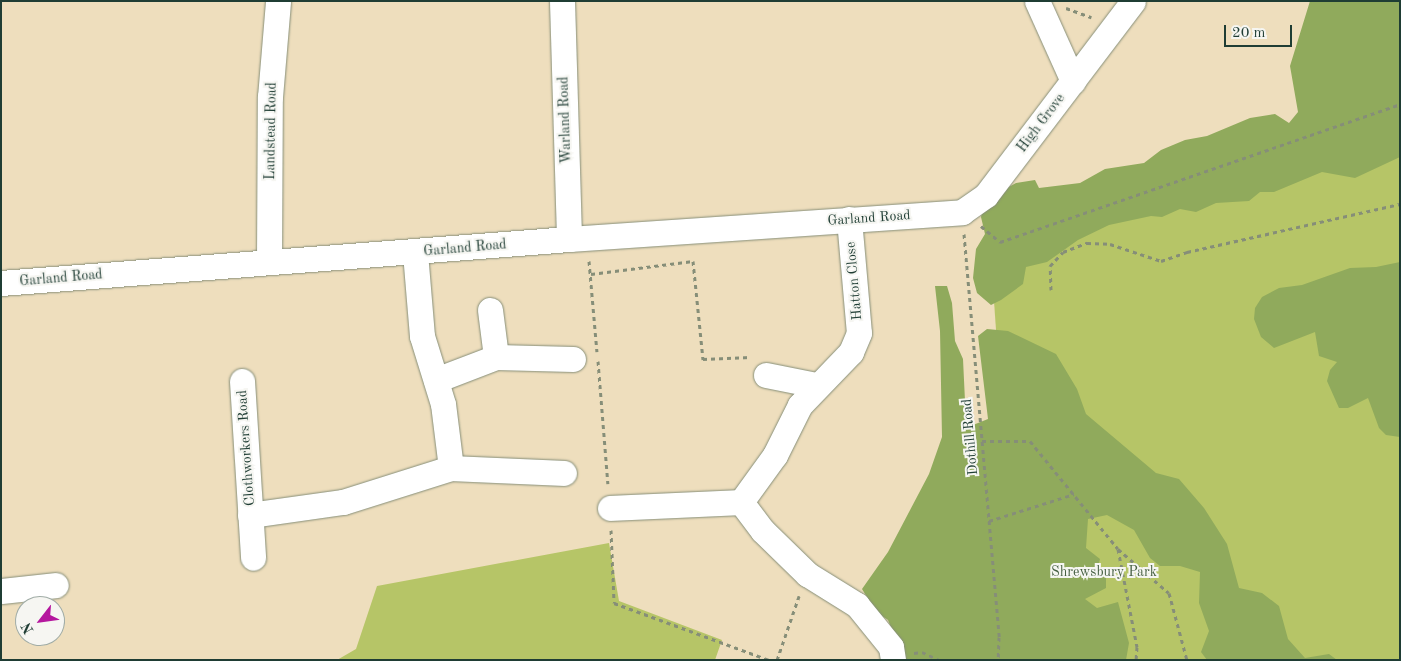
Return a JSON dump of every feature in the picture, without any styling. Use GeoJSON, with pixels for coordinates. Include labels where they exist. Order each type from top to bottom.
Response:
{"type":"FeatureCollection","features":[{"type":"Feature","properties":{"kind":"street","name":"Landstead Road"},"geometry":{"type":"LineString","coordinates":[[269,261],[270,97],[278,1]]}},
{"type":"Feature","properties":{"kind":"street","name":"Warland Road"},"geometry":{"type":"LineString","coordinates":[[562,1],[569,239]]}},
{"type":"Feature","properties":{"kind":"street"},"geometry":{"type":"LineString","coordinates":[[1037,1],[1072,81]]}},
{"type":"Feature","properties":{"kind":"street","name":"High Grove"},"geometry":{"type":"LineString","coordinates":[[962,212],[986,195],[1133,1]]}},
{"type":"Feature","properties":{"kind":"street","name":"Garland Road"},"geometry":{"type":"LineString","coordinates":[[1,283],[269,261],[415,253],[569,239],[962,212]]}},
{"type":"Feature","properties":{"kind":"street","name":"Hatton Close"},"geometry":{"type":"LineString","coordinates":[[741,502],[775,455],[800,405],[816,385],[852,352],[859,333],[849,219]]}},
{"type":"Feature","properties":{"kind":"street"},"geometry":{"type":"LineString","coordinates":[[415,253],[422,336],[443,404],[451,468]]}},
{"type":"Feature","properties":{"kind":"street"},"geometry":{"type":"LineString","coordinates":[[490,310],[496,357]]}},
{"type":"Feature","properties":{"kind":"street"},"geometry":{"type":"LineString","coordinates":[[436,380],[496,357],[573,359]]}},
{"type":"Feature","properties":{"kind":"street"},"geometry":{"type":"LineString","coordinates":[[766,375],[816,385]]}},
{"type":"Feature","properties":{"kind":"street","name":"Clothworkers Road"},"geometry":{"type":"LineString","coordinates":[[242,381],[253,558]]}},
{"type":"Feature","properties":{"kind":"street","name":"Clothworkers Road"},"geometry":{"type":"LineString","coordinates":[[250,515],[343,502],[451,468],[564,473]]}},
{"type":"Feature","properties":{"kind":"street"},"geometry":{"type":"LineString","coordinates":[[610,508],[741,502],[763,531],[807,574],[857,605],[891,647],[893,660]]}},
{"type":"Feature","properties":{"kind":"street"},"geometry":{"type":"LineString","coordinates":[[1,591],[56,585]]}},
{"type":"Feature","properties":{"kind":"path"},"geometry":{"type":"LineString","coordinates":[[1064,7],[1115,25]]}},
{"type":"Feature","properties":{"kind":"path"},"geometry":{"type":"LineString","coordinates":[[962,212],[1000,242],[1400,104]]}},
{"type":"Feature","properties":{"kind":"path"},"geometry":{"type":"LineString","coordinates":[[1051,290],[1050,266],[1063,252],[1087,243],[1110,244],[1161,261],[1187,252],[1400,204]]}},
{"type":"Feature","properties":{"kind":"path","name":"Dothill Road"},"geometry":{"type":"LineString","coordinates":[[962,212],[999,637],[998,660]]}},
{"type":"Feature","properties":{"kind":"path"},"geometry":{"type":"LineString","coordinates":[[591,274],[693,261],[703,359],[749,356],[766,375]]}},
{"type":"Feature","properties":{"kind":"path"},"geometry":{"type":"LineString","coordinates":[[982,440],[1030,441],[1118,548],[1169,593],[1187,660]]}},
{"type":"Feature","properties":{"kind":"path"},"geometry":{"type":"LineString","coordinates":[[989,521],[1074,494]]}},
{"type":"Feature","properties":{"kind":"path"},"geometry":{"type":"LineString","coordinates":[[1118,548],[1137,647],[1136,660]]}},
{"type":"Feature","properties":{"kind":"path"},"geometry":{"type":"LineString","coordinates":[[777,660],[807,574]]}},
{"type":"Feature","properties":{"kind":"green space"},"geometry":{"type":"Polygon","coordinates":[[[1310,1],[1400,1],[1400,157],[1355,178],[1322,172],[1274,192],[1260,192],[1249,201],[1216,203],[1196,212],[1180,209],[1162,217],[1151,216],[1109,225],[1078,240],[1047,262],[1026,267],[1023,284],[1001,300],[991,305],[977,293],[973,278],[976,249],[985,234],[981,217],[985,200],[1016,183],[1035,180],[1039,188],[1080,183],[1105,169],[1144,163],[1161,150],[1185,140],[1207,136],[1250,118],[1275,114],[1289,123],[1298,112],[1290,66],[1310,1]]]}},
{"type":"Feature","properties":{"kind":"green space","name":"Shrewsbury Park"},"geometry":{"type":"Polygon","coordinates":[[[1400,120],[1400,660],[1019,660],[991,258],[1400,120]]]}},
{"type":"Feature","properties":{"kind":"green space"},"geometry":{"type":"Polygon","coordinates":[[[1400,262],[1400,437],[1386,435],[1379,428],[1368,398],[1348,408],[1339,408],[1327,381],[1330,370],[1337,362],[1319,356],[1315,332],[1274,348],[1261,337],[1254,319],[1255,308],[1262,297],[1279,288],[1302,285],[1350,268],[1376,267],[1400,262]]]}},
{"type":"Feature","properties":{"kind":"green space"},"geometry":{"type":"Polygon","coordinates":[[[935,286],[947,286],[952,303],[955,341],[963,359],[966,422],[973,425],[988,419],[978,336],[987,329],[1008,331],[1056,354],[1077,389],[1086,414],[1156,473],[1179,479],[1204,508],[1227,544],[1239,588],[1262,593],[1279,606],[1288,639],[1305,658],[1329,654],[1337,660],[1207,660],[1201,652],[1209,631],[1199,603],[1200,572],[1180,566],[1160,566],[1150,558],[1134,530],[1107,515],[1088,519],[1086,548],[1100,559],[1097,570],[1106,578],[1106,588],[1085,599],[1097,608],[1118,602],[1129,643],[1126,660],[904,660],[888,620],[876,612],[862,589],[888,552],[929,474],[942,437],[940,331],[935,286]]]}},
{"type":"Feature","properties":{"kind":"green space"},"geometry":{"type":"Polygon","coordinates":[[[609,543],[619,601],[722,640],[715,660],[337,660],[356,649],[377,586],[609,543]]]}}]}
